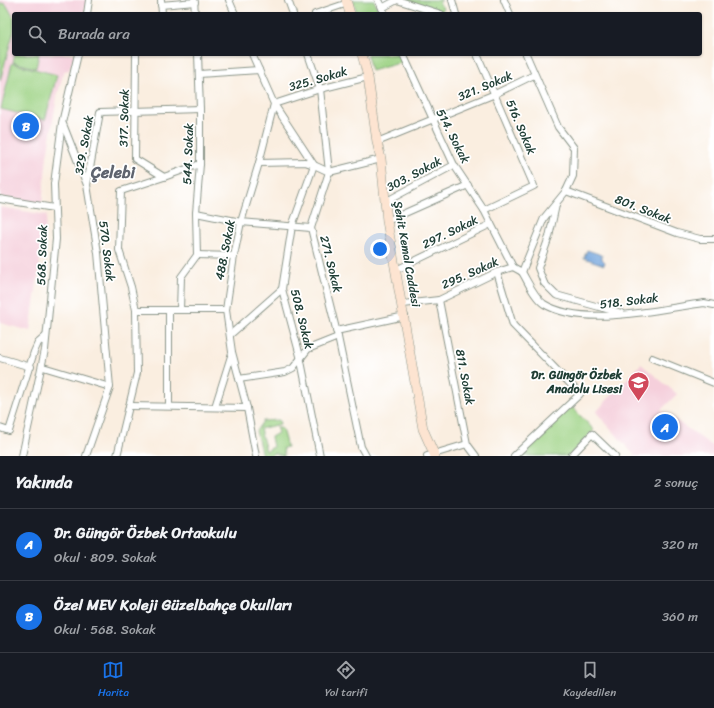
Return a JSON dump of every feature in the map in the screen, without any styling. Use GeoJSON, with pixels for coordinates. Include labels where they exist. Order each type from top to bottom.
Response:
{"type":"FeatureCollection","features":[{"type":"Feature","properties":{"kind":"main road","name":"Şehit Kemal Caddesi"},"geometry":{"type":"LineString","coordinates":[[363,56],[368,77],[376,142],[381,159],[385,202],[423,430],[432,455]]}},
{"type":"Feature","properties":{"kind":"street"},"geometry":{"type":"LineString","coordinates":[[87,12],[90,0]]}},
{"type":"Feature","properties":{"kind":"street"},"geometry":{"type":"LineString","coordinates":[[229,0],[234,12]]}},
{"type":"Feature","properties":{"kind":"street"},"geometry":{"type":"LineString","coordinates":[[288,0],[292,12]]}},
{"type":"Feature","properties":{"kind":"street"},"geometry":{"type":"LineString","coordinates":[[378,0],[383,11],[397,0],[436,12]]}},
{"type":"Feature","properties":{"kind":"street"},"geometry":{"type":"LineString","coordinates":[[452,0],[455,12]]}},
{"type":"Feature","properties":{"kind":"street"},"geometry":{"type":"LineString","coordinates":[[504,0],[509,12]]}},
{"type":"Feature","properties":{"kind":"street"},"geometry":{"type":"LineString","coordinates":[[162,12],[161,2],[195,1],[196,12]]}},
{"type":"Feature","properties":{"kind":"street"},"geometry":{"type":"LineString","coordinates":[[323,12],[346,5]]}},
{"type":"Feature","properties":{"kind":"street","name":"568. Sokak"},"geometry":{"type":"LineString","coordinates":[[22,456],[43,367],[56,239],[54,184],[62,123],[78,56]]}},
{"type":"Feature","properties":{"kind":"street","name":"317. Sokak"},"geometry":{"type":"LineString","coordinates":[[136,56],[135,159],[164,177]]}},
{"type":"Feature","properties":{"kind":"street","name":"544. Sokak"},"geometry":{"type":"LineString","coordinates":[[197,255],[196,213],[200,164],[198,56]]}},
{"type":"Feature","properties":{"kind":"street"},"geometry":{"type":"LineString","coordinates":[[253,56],[274,104],[314,165]]}},
{"type":"Feature","properties":{"kind":"street","name":"271. Sokak"},"geometry":{"type":"LineString","coordinates":[[309,56],[320,89],[329,172],[311,228],[337,334],[361,447],[366,456]]}},
{"type":"Feature","properties":{"kind":"street","name":"514. Sokak"},"geometry":{"type":"LineString","coordinates":[[403,56],[454,166],[484,210],[513,267]]}},
{"type":"Feature","properties":{"kind":"street","name":"516. Sokak"},"geometry":{"type":"LineString","coordinates":[[478,56],[534,186],[484,210]]}},
{"type":"Feature","properties":{"kind":"street"},"geometry":{"type":"LineString","coordinates":[[522,272],[544,218],[557,204],[566,191],[572,176],[574,148],[558,128],[527,56]]}},
{"type":"Feature","properties":{"kind":"street"},"geometry":{"type":"LineString","coordinates":[[199,74],[259,70]]}},
{"type":"Feature","properties":{"kind":"street","name":"321. Sokak"},"geometry":{"type":"LineString","coordinates":[[376,142],[495,94],[534,75]]}},
{"type":"Feature","properties":{"kind":"street","name":"325. Sokak"},"geometry":{"type":"LineString","coordinates":[[274,104],[320,89],[368,77]]}},
{"type":"Feature","properties":{"kind":"street","name":"488. Sokak"},"geometry":{"type":"LineString","coordinates":[[256,456],[247,408],[232,352],[231,334],[226,310],[241,222],[259,164],[274,104]]}},
{"type":"Feature","properties":{"kind":"street","name":"329. Sokak"},"geometry":{"type":"LineString","coordinates":[[87,186],[100,112],[200,109]]}},
{"type":"Feature","properties":{"kind":"street","name":"570. Sokak"},"geometry":{"type":"LineString","coordinates":[[62,123],[87,186],[98,253],[110,387]]}},
{"type":"Feature","properties":{"kind":"street"},"geometry":{"type":"LineString","coordinates":[[259,164],[305,162],[329,172],[381,159]]}},
{"type":"Feature","properties":{"kind":"street"},"geometry":{"type":"LineString","coordinates":[[117,456],[137,372],[136,310],[131,287],[119,250],[121,191],[200,164]]}},
{"type":"Feature","properties":{"kind":"street","name":"508. Sokak"},"geometry":{"type":"LineString","coordinates":[[314,165],[292,226],[282,289],[300,356],[320,456]]}},
{"type":"Feature","properties":{"kind":"street","name":"303. Sokak"},"geometry":{"type":"LineString","coordinates":[[385,202],[454,166]]}},
{"type":"Feature","properties":{"kind":"street"},"geometry":{"type":"LineString","coordinates":[[388,221],[468,185]]}},
{"type":"Feature","properties":{"kind":"street","name":"801. Sokak"},"geometry":{"type":"LineString","coordinates":[[566,191],[676,233],[700,239],[714,239]]}},
{"type":"Feature","properties":{"kind":"street"},"geometry":{"type":"LineString","coordinates":[[0,199],[54,208]]}},
{"type":"Feature","properties":{"kind":"street"},"geometry":{"type":"LineString","coordinates":[[557,204],[538,268],[544,283],[556,295],[623,314]]}},
{"type":"Feature","properties":{"kind":"street"},"geometry":{"type":"LineString","coordinates":[[196,213],[241,222],[311,228]]}},
{"type":"Feature","properties":{"kind":"street","name":"297. Sokak"},"geometry":{"type":"LineString","coordinates":[[396,270],[491,224]]}},
{"type":"Feature","properties":{"kind":"street"},"geometry":{"type":"LineString","coordinates":[[180,310],[181,277],[197,255],[234,256]]}},
{"type":"Feature","properties":{"kind":"street","name":"295. Sokak"},"geometry":{"type":"LineString","coordinates":[[403,304],[439,300],[497,272],[513,267],[522,272]]}},
{"type":"Feature","properties":{"kind":"street"},"geometry":{"type":"LineString","coordinates":[[497,272],[513,325],[580,394],[514,456]]}},
{"type":"Feature","properties":{"kind":"street","name":"518. Sokak"},"geometry":{"type":"LineString","coordinates":[[522,272],[536,296],[544,304],[580,316],[606,317],[704,303],[714,305]]}},
{"type":"Feature","properties":{"kind":"street"},"geometry":{"type":"LineString","coordinates":[[231,334],[282,289]]}},
{"type":"Feature","properties":{"kind":"street","name":"811. Sokak"},"geometry":{"type":"LineString","coordinates":[[439,300],[467,444],[476,456]]}},
{"type":"Feature","properties":{"kind":"street"},"geometry":{"type":"LineString","coordinates":[[136,310],[226,310]]}},
{"type":"Feature","properties":{"kind":"street"},"geometry":{"type":"LineString","coordinates":[[169,310],[169,406]]}},
{"type":"Feature","properties":{"kind":"street"},"geometry":{"type":"LineString","coordinates":[[239,379],[285,372],[293,368],[300,356],[308,349],[337,334],[405,316]]}},
{"type":"Feature","properties":{"kind":"street"},"geometry":{"type":"LineString","coordinates":[[0,428],[9,432],[38,343],[46,336]]}},
{"type":"Feature","properties":{"kind":"street"},"geometry":{"type":"LineString","coordinates":[[215,407],[232,352]]}},
{"type":"Feature","properties":{"kind":"street"},"geometry":{"type":"LineString","coordinates":[[0,358],[30,367]]}},
{"type":"Feature","properties":{"kind":"street"},"geometry":{"type":"LineString","coordinates":[[652,358],[714,383]]}},
{"type":"Feature","properties":{"kind":"street"},"geometry":{"type":"LineString","coordinates":[[43,367],[110,387],[86,456]]}},
{"type":"Feature","properties":{"kind":"street"},"geometry":{"type":"LineString","coordinates":[[129,406],[247,408]]}},
{"type":"Feature","properties":{"kind":"street"},"geometry":{"type":"LineString","coordinates":[[571,456],[592,434],[615,456]]}},
{"type":"Feature","properties":{"kind":"street"},"geometry":{"type":"LineString","coordinates":[[432,455],[467,444]]}},
{"type":"Feature","properties":{"kind":"shaded area"},"geometry":{"type":"Polygon","coordinates":[[[0,0],[87,0],[84,12],[12,12],[12,56],[74,56],[69,70],[64,71],[57,97],[47,156],[42,204],[0,197],[0,0]]]}},
{"type":"Feature","properties":{"kind":"shaded area"},"geometry":{"type":"Polygon","coordinates":[[[0,207],[47,215],[30,331],[0,323],[0,207]]]}},
{"type":"Feature","properties":{"kind":"shaded area"},"geometry":{"type":"Polygon","coordinates":[[[641,364],[677,394],[661,410],[714,447],[714,456],[635,456],[596,412],[641,364]]]}},
{"type":"Feature","properties":{"kind":"green space"},"geometry":{"type":"Polygon","coordinates":[[[353,0],[374,0],[379,12],[356,12],[353,0]]]}},
{"type":"Feature","properties":{"kind":"green space"},"geometry":{"type":"Polygon","coordinates":[[[402,0],[442,0],[439,3],[443,8],[441,12],[402,0]]]}},
{"type":"Feature","properties":{"kind":"green space"},"geometry":{"type":"Polygon","coordinates":[[[0,3],[6,4],[12,14],[12,37],[0,81],[0,3]]]}},
{"type":"Feature","properties":{"kind":"green space"},"geometry":{"type":"Polygon","coordinates":[[[14,56],[39,56],[36,68],[13,62],[14,56]]]}},
{"type":"Feature","properties":{"kind":"green space"},"geometry":{"type":"Polygon","coordinates":[[[367,56],[401,56],[403,62],[371,71],[367,56]]]}},
{"type":"Feature","properties":{"kind":"green space"},"geometry":{"type":"Polygon","coordinates":[[[12,63],[57,75],[45,120],[1,109],[12,63]]]}},
{"type":"Feature","properties":{"kind":"green space"},"geometry":{"type":"Polygon","coordinates":[[[570,405],[594,430],[569,456],[518,456],[570,405]]]}},
{"type":"Feature","properties":{"kind":"green space"},"geometry":{"type":"Polygon","coordinates":[[[279,420],[280,424],[260,429],[266,451],[273,447],[271,437],[278,433],[276,427],[282,429],[287,447],[283,448],[284,456],[274,453],[270,456],[262,456],[256,431],[263,421],[279,420]]]}},
{"type":"Feature","properties":{"kind":"water"},"geometry":{"type":"Polygon","coordinates":[[[587,250],[602,255],[602,259],[605,262],[604,265],[584,258],[587,250]]]}},
{"type":"Feature","properties":{"kind":"place","name":"Özel MEV Koleji Güzelbahçe Okulları"},"geometry":{"type":"Point","coordinates":[26,126]}},
{"type":"Feature","properties":{"kind":"place","name":"Dr. Güngör Özbek Anadolu Lisesi"},"geometry":{"type":"Point","coordinates":[638,402]}},
{"type":"Feature","properties":{"kind":"place","name":"Dr. Güngör Özbek Ortaokulu"},"geometry":{"type":"Point","coordinates":[665,427]}},
{"type":"Feature","properties":{"kind":"district","name":"Çelebi"},"geometry":{"type":"Point","coordinates":[113,172]}}]}
